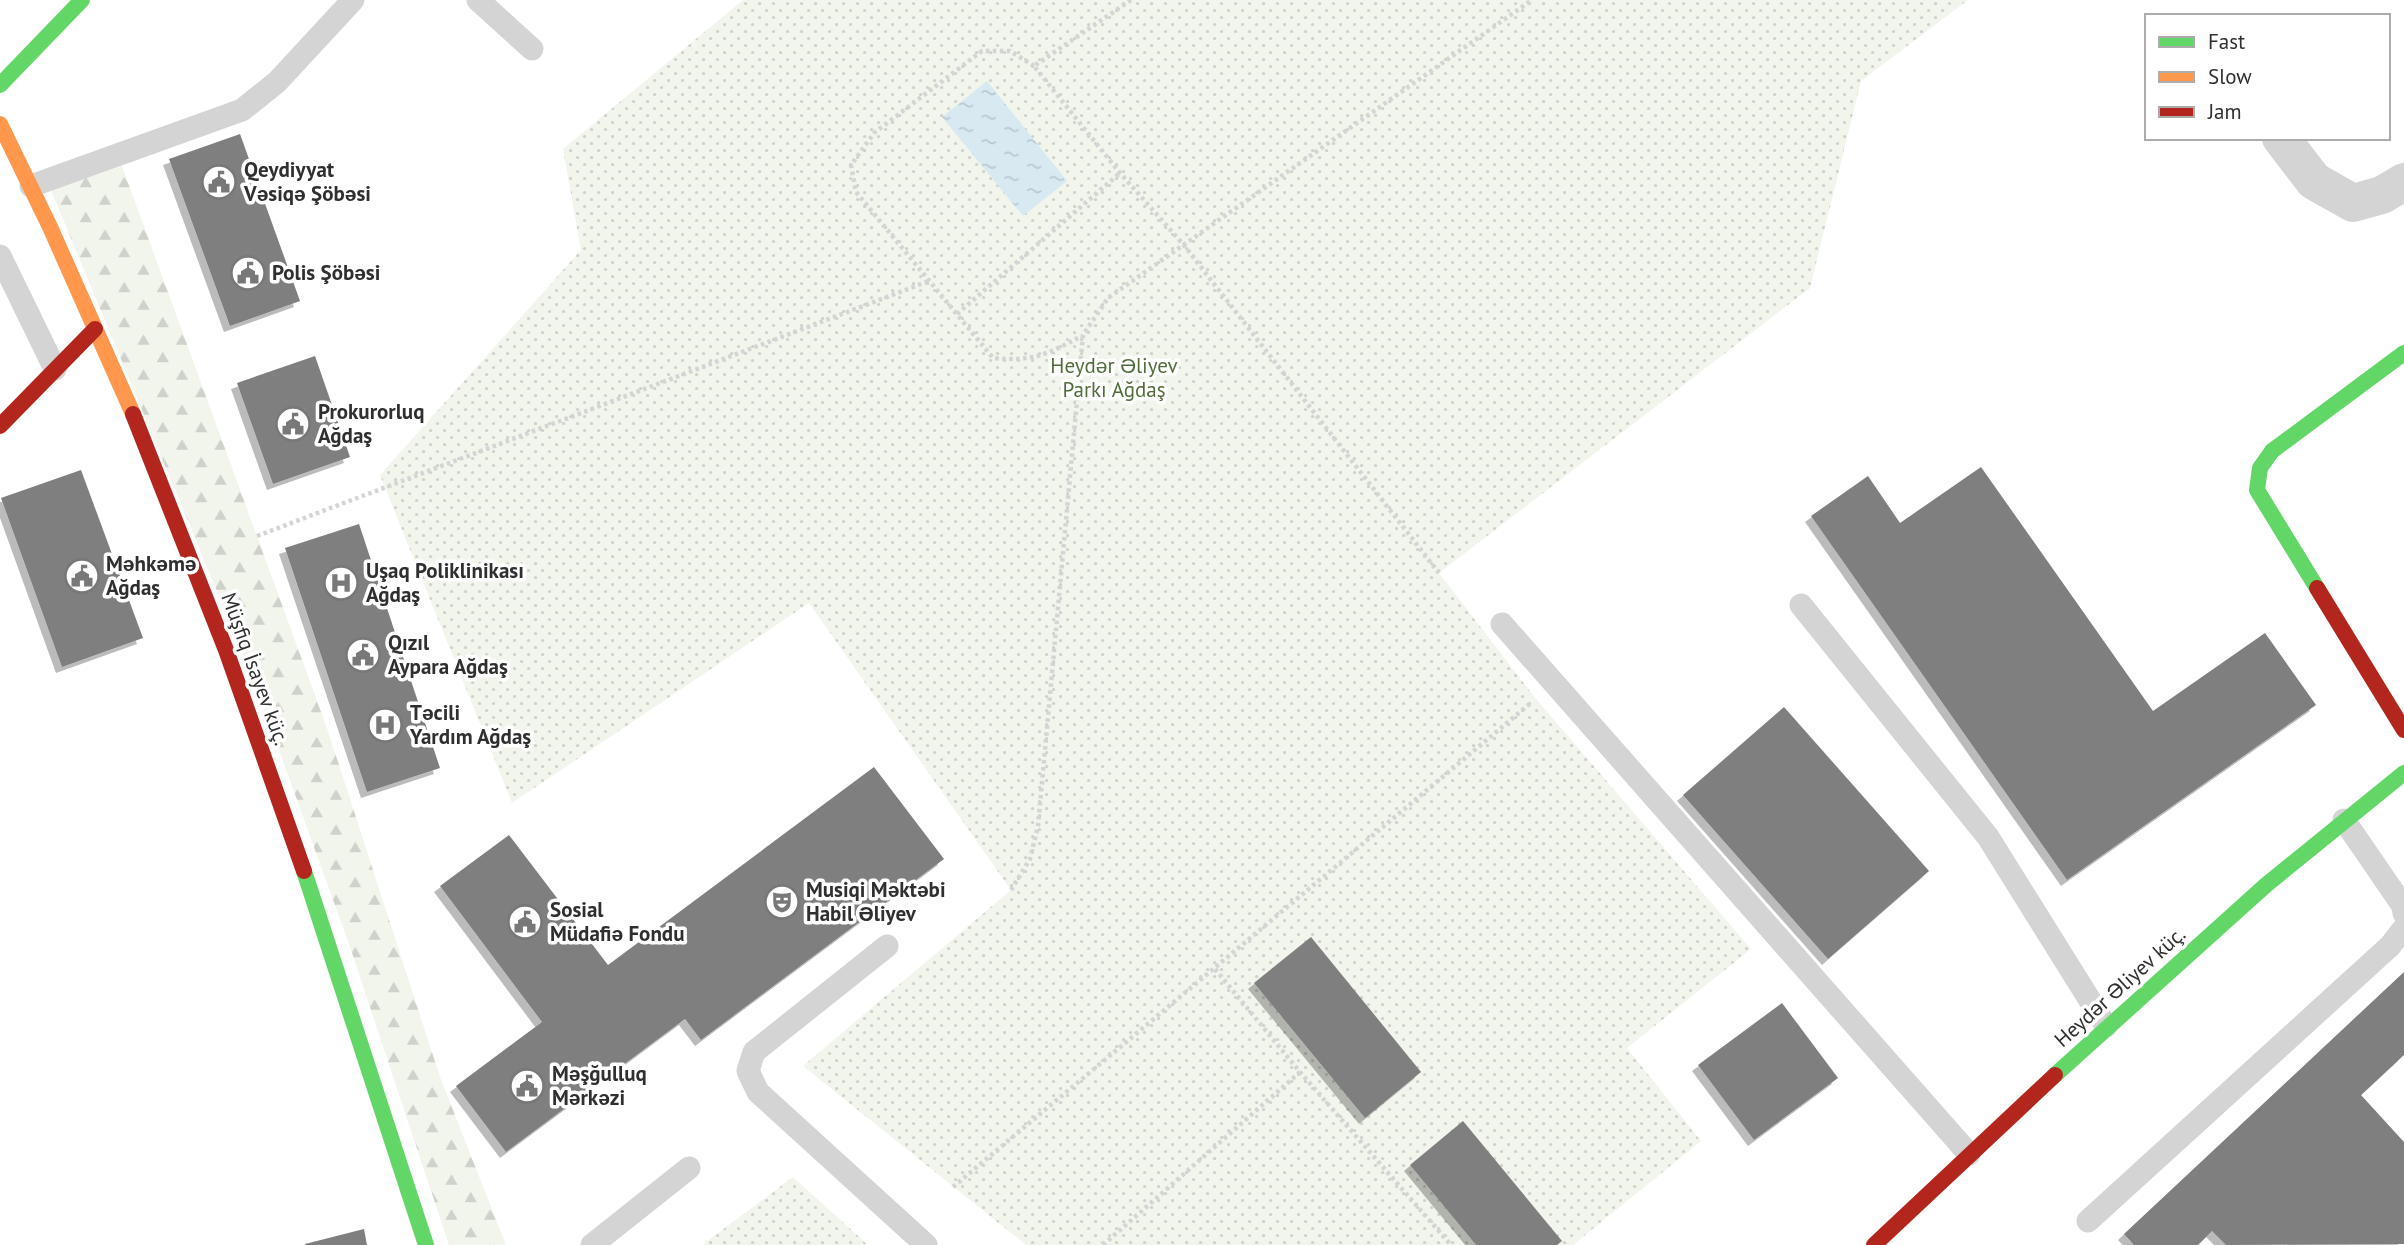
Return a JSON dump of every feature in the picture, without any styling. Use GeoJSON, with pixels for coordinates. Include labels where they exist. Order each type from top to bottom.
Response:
{"type":"FeatureCollection","features":[{"type":"Feature","properties":{"kind":"street"},"geometry":{"type":"LineString","coordinates":[[0,85],[82,0]]}},
{"type":"Feature","properties":{"kind":"street","name":"Müşfiq İsayev küç."},"geometry":{"type":"LineString","coordinates":[[0,124],[32,186],[166,493],[228,654],[303,865],[426,1245]]}},
{"type":"Feature","properties":{"kind":"street"},"geometry":{"type":"LineString","coordinates":[[2283,140],[2314,181],[2353,203],[2382,195],[2404,182]]}},
{"type":"Feature","properties":{"kind":"street"},"geometry":{"type":"LineString","coordinates":[[0,426],[95,328]]}},
{"type":"Feature","properties":{"kind":"street"},"geometry":{"type":"LineString","coordinates":[[2404,353],[2272,451],[2260,468],[2257,490],[2404,730]]}},
{"type":"Feature","properties":{"kind":"street","name":"Heydər Əliyev küç."},"geometry":{"type":"LineString","coordinates":[[1874,1245],[2106,1026],[2344,820],[2404,773]]}},
{"type":"Feature","properties":{"kind":"lane"},"geometry":{"type":"LineString","coordinates":[[32,186],[242,110],[277,82],[352,0]]}},
{"type":"Feature","properties":{"kind":"lane"},"geometry":{"type":"LineString","coordinates":[[478,0],[532,49]]}},
{"type":"Feature","properties":{"kind":"lane"},"geometry":{"type":"LineString","coordinates":[[0,256],[55,369]]}},
{"type":"Feature","properties":{"kind":"lane"},"geometry":{"type":"LineString","coordinates":[[1801,605],[1988,837],[2106,1026]]}},
{"type":"Feature","properties":{"kind":"lane"},"geometry":{"type":"LineString","coordinates":[[1502,624],[1969,1154]]}},
{"type":"Feature","properties":{"kind":"lane"},"geometry":{"type":"LineString","coordinates":[[2344,820],[2403,906],[2404,913]]}},
{"type":"Feature","properties":{"kind":"lane"},"geometry":{"type":"LineString","coordinates":[[2088,1221],[2380,955],[2404,928]]}},
{"type":"Feature","properties":{"kind":"lane"},"geometry":{"type":"LineString","coordinates":[[887,946],[754,1052],[748,1071],[758,1092],[926,1245]]}},
{"type":"Feature","properties":{"kind":"lane"},"geometry":{"type":"LineString","coordinates":[[592,1245],[690,1168]]}},
{"type":"Feature","properties":{"kind":"path"},"geometry":{"type":"LineString","coordinates":[[1034,66],[1131,0]]}},
{"type":"Feature","properties":{"kind":"path"},"geometry":{"type":"LineString","coordinates":[[1439,573],[1183,244],[1120,173],[1034,66],[1010,51],[982,51],[874,133],[851,165],[856,192],[993,358],[1017,360],[1045,356],[1083,335],[1108,298],[1183,244],[1532,0]]}},
{"type":"Feature","properties":{"kind":"path"},"geometry":{"type":"LineString","coordinates":[[957,314],[1120,173]]}},
{"type":"Feature","properties":{"kind":"path"},"geometry":{"type":"LineString","coordinates":[[257,536],[929,281]]}},
{"type":"Feature","properties":{"kind":"path"},"geometry":{"type":"LineString","coordinates":[[1012,890],[1030,859],[1038,826],[1083,335]]}},
{"type":"Feature","properties":{"kind":"path"},"geometry":{"type":"LineString","coordinates":[[953,1187],[1536,698]]}},
{"type":"Feature","properties":{"kind":"path"},"geometry":{"type":"LineString","coordinates":[[1214,969],[1451,1245]]}},
{"type":"Feature","properties":{"kind":"path"},"geometry":{"type":"LineString","coordinates":[[1103,1245],[1300,1072]]}},
{"type":"Feature","properties":{"kind":"green space","name":"Heydər Əliyev Parkı Ağdaş"},"geometry":{"type":"Polygon","coordinates":[[[743,0],[1968,0],[1861,81],[1810,288],[1439,573],[1536,699],[1751,949],[1627,1048],[1701,1141],[1573,1245],[1026,1245],[803,1066],[1011,890],[809,603],[512,803],[380,475],[581,250],[563,149],[743,0]]]}},
{"type":"Feature","properties":{"kind":"green space"},"geometry":{"type":"Polygon","coordinates":[[[122,166],[328,731],[440,1077],[506,1245],[449,1245],[350,947],[256,686],[51,190],[122,166]]]}},
{"type":"Feature","properties":{"kind":"green space"},"geometry":{"type":"Polygon","coordinates":[[[793,1177],[868,1245],[702,1245],[793,1177]]]}},
{"type":"Feature","properties":{"kind":"water"},"geometry":{"type":"Polygon","coordinates":[[[987,81],[1067,181],[1023,216],[942,117],[987,81]]]}},
{"type":"Feature","properties":{"kind":"building"},"geometry":{"type":"Polygon","coordinates":[[[240,134],[300,301],[230,326],[169,159],[240,134]]]}},
{"type":"Feature","properties":{"kind":"building"},"geometry":{"type":"Polygon","coordinates":[[[315,356],[350,457],[273,484],[237,383],[315,356]]]}},
{"type":"Feature","properties":{"kind":"building"},"geometry":{"type":"Polygon","coordinates":[[[1981,467],[2153,711],[2265,633],[2316,705],[2067,880],[1811,516],[1868,476],[1900,523],[1981,467]]]}},
{"type":"Feature","properties":{"kind":"building"},"geometry":{"type":"Polygon","coordinates":[[[81,470],[143,638],[62,667],[1,498],[81,470]]]}},
{"type":"Feature","properties":{"kind":"building"},"geometry":{"type":"Polygon","coordinates":[[[359,524],[440,768],[367,792],[285,548],[359,524]]]}},
{"type":"Feature","properties":{"kind":"building"},"geometry":{"type":"Polygon","coordinates":[[[1784,707],[1929,871],[1828,959],[1683,795],[1784,707]]]}},
{"type":"Feature","properties":{"kind":"building"},"geometry":{"type":"Polygon","coordinates":[[[874,767],[944,859],[701,1040],[685,1019],[506,1152],[456,1086],[542,1022],[440,886],[509,835],[608,965],[874,767]]]}},
{"type":"Feature","properties":{"kind":"building"},"geometry":{"type":"Polygon","coordinates":[[[1311,937],[1421,1072],[1365,1118],[1254,983],[1311,937]]]}},
{"type":"Feature","properties":{"kind":"building"},"geometry":{"type":"Polygon","coordinates":[[[2404,972],[2404,1055],[2361,1095],[2404,1142],[2404,1244],[2226,1245],[2212,1231],[2198,1245],[2134,1245],[2124,1234],[2404,972]]]}},
{"type":"Feature","properties":{"kind":"building"},"geometry":{"type":"Polygon","coordinates":[[[1782,1003],[1838,1078],[1754,1140],[1698,1065],[1782,1003]]]}},
{"type":"Feature","properties":{"kind":"building"},"geometry":{"type":"Polygon","coordinates":[[[1463,1121],[1562,1241],[1557,1245],[1476,1245],[1410,1165],[1463,1121]]]}},
{"type":"Feature","properties":{"kind":"building"},"geometry":{"type":"Polygon","coordinates":[[[364,1229],[367,1245],[305,1245],[305,1244],[364,1229]]]}},
{"type":"Feature","properties":{"kind":"traffic: fast"},"geometry":{"type":"LineString","coordinates":[[0,85],[82,0]]}},
{"type":"Feature","properties":{"kind":"traffic: fast"},"geometry":{"type":"LineString","coordinates":[[2317,588],[2257,490],[2260,468],[2272,451],[2404,353]]}},
{"type":"Feature","properties":{"kind":"traffic: fast"},"geometry":{"type":"LineString","coordinates":[[2055,1075],[2266,885],[2404,773]]}},
{"type":"Feature","properties":{"kind":"traffic: fast"},"geometry":{"type":"LineString","coordinates":[[304,871],[426,1245]]}},
{"type":"Feature","properties":{"kind":"traffic: slow"},"geometry":{"type":"LineString","coordinates":[[0,124],[50,227],[133,414]]}},
{"type":"Feature","properties":{"kind":"traffic: jam"},"geometry":{"type":"LineString","coordinates":[[0,426],[95,329]]}},
{"type":"Feature","properties":{"kind":"traffic: jam"},"geometry":{"type":"LineString","coordinates":[[133,414],[226,650],[304,871]]}},
{"type":"Feature","properties":{"kind":"traffic: jam"},"geometry":{"type":"LineString","coordinates":[[2317,588],[2404,730]]}},
{"type":"Feature","properties":{"kind":"traffic: jam"},"geometry":{"type":"LineString","coordinates":[[1874,1245],[2055,1075]]}},
{"type":"Feature","properties":{"kind":"place","name":"Qeydiyyat Vəsiqə Şöbəsi"},"geometry":{"type":"Point","coordinates":[219,182]}},
{"type":"Feature","properties":{"kind":"place","name":"Polis Şöbəsi"},"geometry":{"type":"Point","coordinates":[248,273]}},
{"type":"Feature","properties":{"kind":"place","name":"Prokurorluq Ağdaş"},"geometry":{"type":"Point","coordinates":[293,424]}},
{"type":"Feature","properties":{"kind":"place","name":"Məhkəmə Ağdaş"},"geometry":{"type":"Point","coordinates":[82,576]}},
{"type":"Feature","properties":{"kind":"place","name":"Uşaq Poliklinikası Ağdaş"},"geometry":{"type":"Point","coordinates":[341,583]}},
{"type":"Feature","properties":{"kind":"place","name":"Qızıl Aypara Ağdaş"},"geometry":{"type":"Point","coordinates":[363,655]}},
{"type":"Feature","properties":{"kind":"place","name":"Təcili Yardım Ağdaş"},"geometry":{"type":"Point","coordinates":[385,725]}},
{"type":"Feature","properties":{"kind":"place","name":"Musiqi Məktəbi Habil Əliyev"},"geometry":{"type":"Point","coordinates":[782,902]}},
{"type":"Feature","properties":{"kind":"place","name":"Sosial Müdafiə Fondu"},"geometry":{"type":"Point","coordinates":[525,922]}},
{"type":"Feature","properties":{"kind":"place","name":"Məşğulluq Mərkəzi"},"geometry":{"type":"Point","coordinates":[527,1086]}}]}
